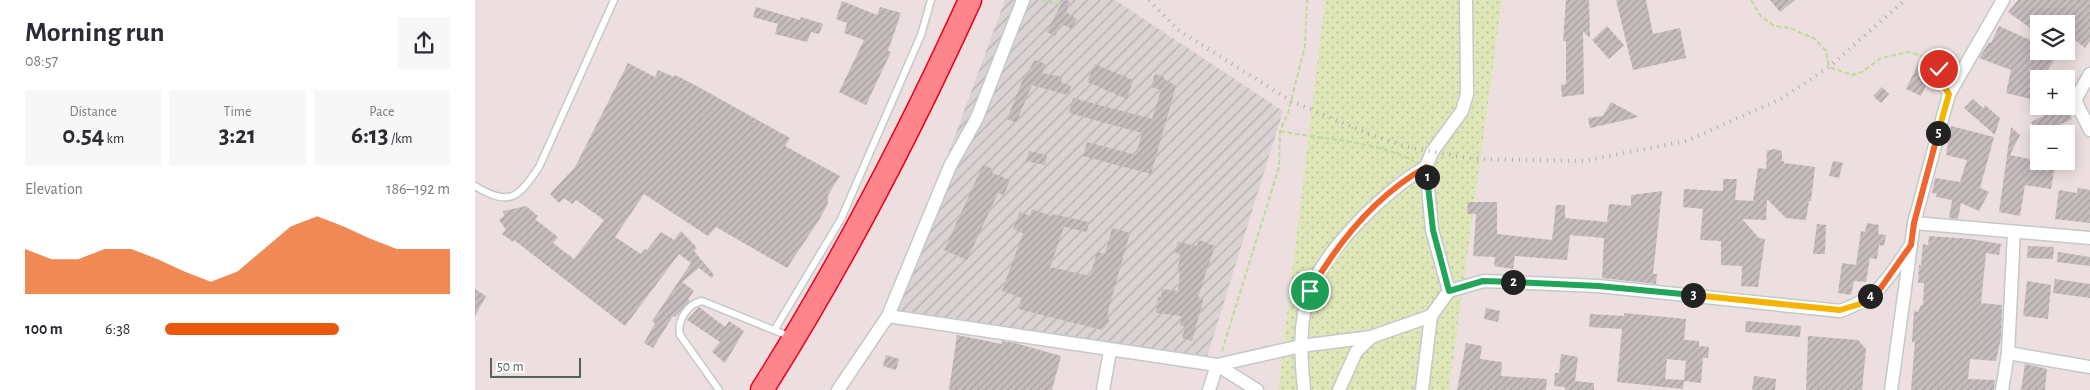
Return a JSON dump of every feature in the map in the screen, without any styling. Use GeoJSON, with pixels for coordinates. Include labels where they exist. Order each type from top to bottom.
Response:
{"type":"FeatureCollection","features":[{"type":"Feature","properties":{"kind":"highway"},"geometry":{"type":"LineString","coordinates":[[762,390],[795,338],[857,231],[942,61],[970,0]]}},
{"type":"Feature","properties":{"kind":"street"},"geometry":{"type":"LineString","coordinates":[[838,390],[888,316],[951,166],[977,118],[1023,0]]}},
{"type":"Feature","properties":{"kind":"street"},"geometry":{"type":"LineString","coordinates":[[1449,291],[1433,230],[1426,167],[1432,152],[1461,111],[1467,94],[1465,66],[1466,0]]}},
{"type":"Feature","properties":{"kind":"street"},"geometry":{"type":"LineString","coordinates":[[1891,390],[1914,223],[1949,94],[2003,0]]}},
{"type":"Feature","properties":{"kind":"street"},"geometry":{"type":"LineString","coordinates":[[2090,74],[2075,100],[2090,130]]}},
{"type":"Feature","properties":{"kind":"street"},"geometry":{"type":"LineString","coordinates":[[1304,390],[1301,346],[1310,291],[1335,250],[1386,196],[1405,179],[1426,167]]}},
{"type":"Feature","properties":{"kind":"street"},"geometry":{"type":"LineString","coordinates":[[1914,223],[2090,238]]}},
{"type":"Feature","properties":{"kind":"street"},"geometry":{"type":"LineString","coordinates":[[2002,390],[2008,353],[2014,232]]}},
{"type":"Feature","properties":{"kind":"street"},"geometry":{"type":"LineString","coordinates":[[1422,390],[1431,316],[1449,291],[1483,281],[1598,286],[1840,310],[1860,304],[1880,289],[1911,245]]}},
{"type":"Feature","properties":{"kind":"street"},"geometry":{"type":"LineString","coordinates":[[888,316],[1110,351],[1217,365],[1301,346],[1371,337],[1431,316]]}},
{"type":"Feature","properties":{"kind":"street"},"geometry":{"type":"LineString","coordinates":[[1339,390],[1356,352],[1371,337]]}},
{"type":"Feature","properties":{"kind":"street"},"geometry":{"type":"LineString","coordinates":[[1103,390],[1110,351]]}},
{"type":"Feature","properties":{"kind":"street"},"geometry":{"type":"LineString","coordinates":[[2008,353],[2090,367]]}},
{"type":"Feature","properties":{"kind":"street"},"geometry":{"type":"LineString","coordinates":[[1209,390],[1217,365]]}},
{"type":"Feature","properties":{"kind":"street"},"geometry":{"type":"LineString","coordinates":[[1217,365],[1257,390]]}},
{"type":"Feature","properties":{"kind":"lane"},"geometry":{"type":"LineString","coordinates":[[475,186],[494,198],[512,197],[525,189],[539,167],[614,0]]}},
{"type":"Feature","properties":{"kind":"lane"},"geometry":{"type":"LineString","coordinates":[[775,329],[841,220],[921,35],[931,0]]}},
{"type":"Feature","properties":{"kind":"lane"},"geometry":{"type":"LineString","coordinates":[[719,390],[680,335],[678,327],[695,302],[702,301],[795,338]]}},
{"type":"Feature","properties":{"kind":"path"},"geometry":{"type":"LineString","coordinates":[[1041,0],[1058,4],[1061,0]]}},
{"type":"Feature","properties":{"kind":"path"},"geometry":{"type":"LineString","coordinates":[[1217,365],[1279,167],[1280,131],[1288,113],[1305,46],[1307,0]]}},
{"type":"Feature","properties":{"kind":"path"},"geometry":{"type":"LineString","coordinates":[[1751,0],[1761,16],[1774,26],[1790,28],[1815,39],[1826,52],[1829,67],[1852,75],[1862,72],[1881,58],[1909,52],[1928,58],[1939,69],[1941,82],[1949,94]]}},
{"type":"Feature","properties":{"kind":"path"},"geometry":{"type":"LineString","coordinates":[[1280,131],[1322,139],[1359,142],[1407,158],[1426,167]]}},
{"type":"Feature","properties":{"kind":"shaded area"},"geometry":{"type":"Polygon","coordinates":[[[1005,0],[1115,0],[1283,111],[1207,357],[891,309],[1005,0]]]}},
{"type":"Feature","properties":{"kind":"green space"},"geometry":{"type":"Polygon","coordinates":[[[1325,0],[1502,0],[1449,390],[1278,390],[1325,0]]]}},
{"type":"Feature","properties":{"kind":"building"},"geometry":{"type":"Polygon","coordinates":[[[1063,0],[1070,1],[1066,12],[1077,19],[1071,29],[1061,23],[1055,36],[1047,32],[1063,0]]]}},
{"type":"Feature","properties":{"kind":"building"},"geometry":{"type":"Polygon","coordinates":[[[1566,0],[1589,0],[1590,38],[1583,31],[1584,94],[1562,97],[1561,85],[1566,84],[1566,41],[1563,41],[1566,0]]]}},
{"type":"Feature","properties":{"kind":"building"},"geometry":{"type":"Polygon","coordinates":[[[1616,0],[1646,0],[1653,34],[1680,28],[1686,58],[1633,70],[1616,0]]]}},
{"type":"Feature","properties":{"kind":"building"},"geometry":{"type":"Polygon","coordinates":[[[1770,0],[1795,0],[1780,12],[1770,0]]]}},
{"type":"Feature","properties":{"kind":"building"},"geometry":{"type":"Polygon","coordinates":[[[2018,0],[2090,0],[2090,41],[2085,48],[2075,40],[2075,15],[2030,15],[2030,28],[2008,12],[2018,0]]]}},
{"type":"Feature","properties":{"kind":"building"},"geometry":{"type":"Polygon","coordinates":[[[842,1],[877,15],[880,7],[901,13],[888,51],[891,52],[866,105],[839,92],[864,40],[844,33],[847,23],[836,19],[842,1]]]}},
{"type":"Feature","properties":{"kind":"building"},"geometry":{"type":"Polygon","coordinates":[[[756,7],[800,20],[801,17],[823,24],[819,34],[811,32],[807,42],[775,34],[778,24],[753,17],[756,7]]]}},
{"type":"Feature","properties":{"kind":"building"},"geometry":{"type":"Polygon","coordinates":[[[1607,26],[1624,45],[1609,59],[1592,40],[1607,26]]]}},
{"type":"Feature","properties":{"kind":"building"},"geometry":{"type":"Polygon","coordinates":[[[1999,26],[2030,40],[2030,60],[2054,60],[2048,70],[2030,70],[2030,99],[2006,93],[2011,70],[1979,58],[1989,42],[1991,43],[1999,26]]]}},
{"type":"Feature","properties":{"kind":"building"},"geometry":{"type":"Polygon","coordinates":[[[1034,60],[1046,64],[1042,73],[1062,77],[1061,82],[1071,86],[1068,95],[1032,85],[1016,123],[1007,119],[1025,74],[1027,75],[1034,60]]]}},
{"type":"Feature","properties":{"kind":"building"},"geometry":{"type":"Polygon","coordinates":[[[1920,60],[1935,66],[1921,96],[1906,89],[1920,60]]]}},
{"type":"Feature","properties":{"kind":"building"},"geometry":{"type":"Polygon","coordinates":[[[628,63],[655,77],[658,70],[674,77],[675,75],[693,84],[790,138],[785,146],[840,176],[828,195],[828,203],[819,220],[787,268],[716,227],[708,236],[644,194],[615,237],[641,254],[645,249],[647,250],[661,232],[674,240],[681,231],[697,248],[694,251],[714,275],[712,278],[699,268],[682,282],[694,291],[688,299],[690,301],[675,317],[673,316],[653,348],[644,343],[655,323],[652,321],[691,263],[679,254],[625,326],[514,240],[513,242],[502,234],[506,230],[499,220],[504,216],[503,211],[526,206],[538,216],[535,219],[558,237],[553,243],[574,259],[604,220],[576,200],[572,204],[564,198],[559,203],[550,194],[575,167],[628,63]]]}},
{"type":"Feature","properties":{"kind":"building"},"geometry":{"type":"Polygon","coordinates":[[[1095,64],[1133,80],[1127,99],[1087,82],[1095,64]]]}},
{"type":"Feature","properties":{"kind":"building"},"geometry":{"type":"Polygon","coordinates":[[[1155,74],[1164,77],[1164,79],[1176,86],[1151,174],[1083,156],[1087,142],[1136,155],[1142,133],[1069,113],[1073,98],[1152,119],[1161,90],[1151,87],[1155,74]]]}},
{"type":"Feature","properties":{"kind":"building"},"geometry":{"type":"Polygon","coordinates":[[[1882,87],[1889,94],[1881,103],[1873,96],[1882,87]]]}},
{"type":"Feature","properties":{"kind":"building"},"geometry":{"type":"Polygon","coordinates":[[[1973,99],[1983,108],[1985,105],[2000,118],[1995,135],[1964,108],[1973,99]]]}},
{"type":"Feature","properties":{"kind":"building"},"geometry":{"type":"Polygon","coordinates":[[[1611,102],[1639,117],[1590,128],[1588,118],[1603,116],[1611,102]]]}},
{"type":"Feature","properties":{"kind":"building"},"geometry":{"type":"Polygon","coordinates":[[[2046,115],[2070,115],[2072,119],[2059,125],[2033,125],[2031,122],[2046,115]]]}},
{"type":"Feature","properties":{"kind":"building"},"geometry":{"type":"Polygon","coordinates":[[[1951,126],[1994,137],[1980,188],[1989,192],[1979,211],[1961,203],[1958,219],[1949,218],[1952,200],[1936,197],[1937,194],[1932,193],[1935,178],[1960,182],[1967,160],[1946,155],[1951,126]]]}},
{"type":"Feature","properties":{"kind":"building"},"geometry":{"type":"Polygon","coordinates":[[[2011,127],[2020,135],[2010,155],[2030,159],[2030,170],[2055,170],[2051,189],[2025,185],[2020,216],[1999,212],[2011,127]]]}},
{"type":"Feature","properties":{"kind":"building"},"geometry":{"type":"Polygon","coordinates":[[[1774,149],[1782,151],[1782,161],[1784,163],[1815,167],[1811,201],[1809,201],[1806,220],[1786,218],[1767,199],[1766,220],[1742,219],[1759,238],[1765,239],[1758,287],[1741,286],[1742,266],[1721,265],[1721,241],[1700,240],[1703,209],[1683,207],[1684,189],[1723,191],[1723,179],[1737,179],[1735,200],[1753,201],[1758,168],[1766,169],[1767,151],[1774,149]]]}},
{"type":"Feature","properties":{"kind":"building"},"geometry":{"type":"Polygon","coordinates":[[[1029,151],[1047,155],[1045,165],[1026,161],[1029,151]]]}},
{"type":"Feature","properties":{"kind":"building"},"geometry":{"type":"Polygon","coordinates":[[[1833,161],[1843,163],[1839,178],[1829,176],[1833,161]]]}},
{"type":"Feature","properties":{"kind":"building"},"geometry":{"type":"Polygon","coordinates":[[[983,165],[993,169],[992,173],[1010,180],[1004,195],[998,193],[967,260],[944,250],[983,165]]]}},
{"type":"Feature","properties":{"kind":"building"},"geometry":{"type":"Polygon","coordinates":[[[2078,188],[2090,190],[2090,223],[2055,219],[2059,190],[2077,193],[2078,188]]]}},
{"type":"Feature","properties":{"kind":"building"},"geometry":{"type":"Polygon","coordinates":[[[1662,191],[1653,274],[1657,274],[1656,284],[1602,278],[1604,238],[1570,235],[1567,260],[1515,256],[1513,269],[1494,266],[1495,257],[1473,256],[1476,214],[1467,214],[1468,202],[1497,202],[1497,234],[1552,240],[1556,205],[1565,205],[1565,218],[1607,222],[1609,204],[1631,206],[1631,195],[1662,191]]]}},
{"type":"Feature","properties":{"kind":"building"},"geometry":{"type":"Polygon","coordinates":[[[1032,209],[1051,216],[1052,214],[1089,222],[1087,232],[1064,227],[1050,267],[1090,276],[1097,252],[1105,254],[1112,228],[1130,233],[1110,304],[1107,318],[1110,321],[1102,330],[1018,309],[1022,298],[1002,291],[1023,233],[1013,229],[1020,212],[1030,216],[1032,209]]]}},
{"type":"Feature","properties":{"kind":"building"},"geometry":{"type":"Polygon","coordinates":[[[1867,223],[1879,225],[1878,234],[1886,235],[1884,246],[1879,245],[1877,259],[1870,258],[1866,282],[1854,281],[1851,295],[1838,293],[1842,263],[1856,265],[1861,231],[1865,232],[1867,223]]]}},
{"type":"Feature","properties":{"kind":"building"},"geometry":{"type":"Polygon","coordinates":[[[1817,224],[1826,225],[1825,254],[1813,254],[1817,224]]]}},
{"type":"Feature","properties":{"kind":"building"},"geometry":{"type":"Polygon","coordinates":[[[1929,236],[1971,239],[2001,244],[1999,255],[1986,253],[1981,303],[2002,305],[2001,338],[1996,361],[1970,359],[1968,379],[1995,380],[1994,390],[1911,390],[1915,342],[1912,342],[1914,311],[1918,312],[1921,305],[1923,305],[1924,283],[1918,283],[1919,265],[1921,265],[1923,244],[1928,245],[1929,236]]]}},
{"type":"Feature","properties":{"kind":"building"},"geometry":{"type":"Polygon","coordinates":[[[1199,240],[1215,246],[1198,297],[1202,298],[1203,301],[1192,341],[1182,338],[1185,327],[1180,325],[1182,316],[1156,313],[1158,297],[1161,297],[1162,289],[1178,291],[1180,270],[1177,270],[1181,255],[1175,253],[1178,242],[1197,246],[1199,240]]]}},
{"type":"Feature","properties":{"kind":"building"},"geometry":{"type":"Polygon","coordinates":[[[2028,246],[2054,247],[2053,259],[2027,258],[2028,246]]]}},
{"type":"Feature","properties":{"kind":"building"},"geometry":{"type":"Polygon","coordinates":[[[2058,252],[2090,257],[2090,266],[2057,262],[2058,252]]]}},
{"type":"Feature","properties":{"kind":"building"},"geometry":{"type":"Polygon","coordinates":[[[2055,279],[2090,284],[2090,298],[2053,293],[2055,279]]]}},
{"type":"Feature","properties":{"kind":"building"},"geometry":{"type":"Polygon","coordinates":[[[2027,281],[2051,285],[2048,319],[2023,316],[2027,281]]]}},
{"type":"Feature","properties":{"kind":"building"},"geometry":{"type":"Polygon","coordinates":[[[475,289],[486,296],[475,316],[475,289]]]}},
{"type":"Feature","properties":{"kind":"building"},"geometry":{"type":"Polygon","coordinates":[[[699,307],[725,327],[729,321],[744,331],[725,363],[712,352],[720,342],[687,320],[699,307]]]}},
{"type":"Feature","properties":{"kind":"building"},"geometry":{"type":"Polygon","coordinates":[[[1486,308],[1500,311],[1498,322],[1484,319],[1486,308]]]}},
{"type":"Feature","properties":{"kind":"building"},"geometry":{"type":"Polygon","coordinates":[[[1624,313],[1686,319],[1684,340],[1699,341],[1699,346],[1709,347],[1708,358],[1703,358],[1701,383],[1684,381],[1683,389],[1617,382],[1622,329],[1589,327],[1590,314],[1624,316],[1624,313]],[[1667,359],[1665,379],[1684,380],[1686,361],[1667,359]]]}},
{"type":"Feature","properties":{"kind":"building"},"geometry":{"type":"Polygon","coordinates":[[[1746,321],[1801,326],[1800,337],[1745,332],[1746,321]]]}},
{"type":"Feature","properties":{"kind":"building"},"geometry":{"type":"Polygon","coordinates":[[[957,335],[1002,344],[1002,341],[1015,343],[1061,356],[1052,390],[949,390],[957,335]]]}},
{"type":"Feature","properties":{"kind":"building"},"geometry":{"type":"Polygon","coordinates":[[[1808,336],[1858,340],[1866,349],[1862,390],[1806,390],[1808,336]]]}},
{"type":"Feature","properties":{"kind":"building"},"geometry":{"type":"Polygon","coordinates":[[[1466,343],[1482,346],[1480,359],[1502,362],[1501,376],[1547,379],[1546,390],[1457,390],[1466,343]]]}},
{"type":"Feature","properties":{"kind":"building"},"geometry":{"type":"Polygon","coordinates":[[[1561,354],[1578,357],[1575,381],[1594,383],[1594,390],[1565,390],[1565,387],[1554,386],[1555,373],[1559,373],[1561,354]]]}},
{"type":"Feature","properties":{"kind":"building"},"geometry":{"type":"Polygon","coordinates":[[[886,355],[899,359],[896,370],[883,366],[886,355]]]}},
{"type":"Feature","properties":{"kind":"building"},"geometry":{"type":"Polygon","coordinates":[[[2025,364],[2047,369],[2045,390],[2021,390],[2025,364]]]}},
{"type":"Feature","properties":{"kind":"building"},"geometry":{"type":"Polygon","coordinates":[[[1754,376],[1776,379],[1775,390],[1752,390],[1754,376]]]}},
{"type":"Feature","properties":{"kind":"railway"},"geometry":{"type":"LineString","coordinates":[[1149,0],[1178,30],[1291,101],[1369,134],[1411,148],[1475,159],[1584,161],[1686,141],[1781,99],[1829,67],[1905,0]]}},
{"type":"Feature","properties":{"kind":"route"},"geometry":{"type":"LineString","coordinates":[[1310,291],[1335,250],[1373,209],[1405,179],[1426,167],[1433,230],[1449,291],[1483,281],[1598,286],[1840,310],[1860,304],[1880,289],[1911,245],[1914,223],[1949,94],[1941,82],[1939,69]]}}]}
